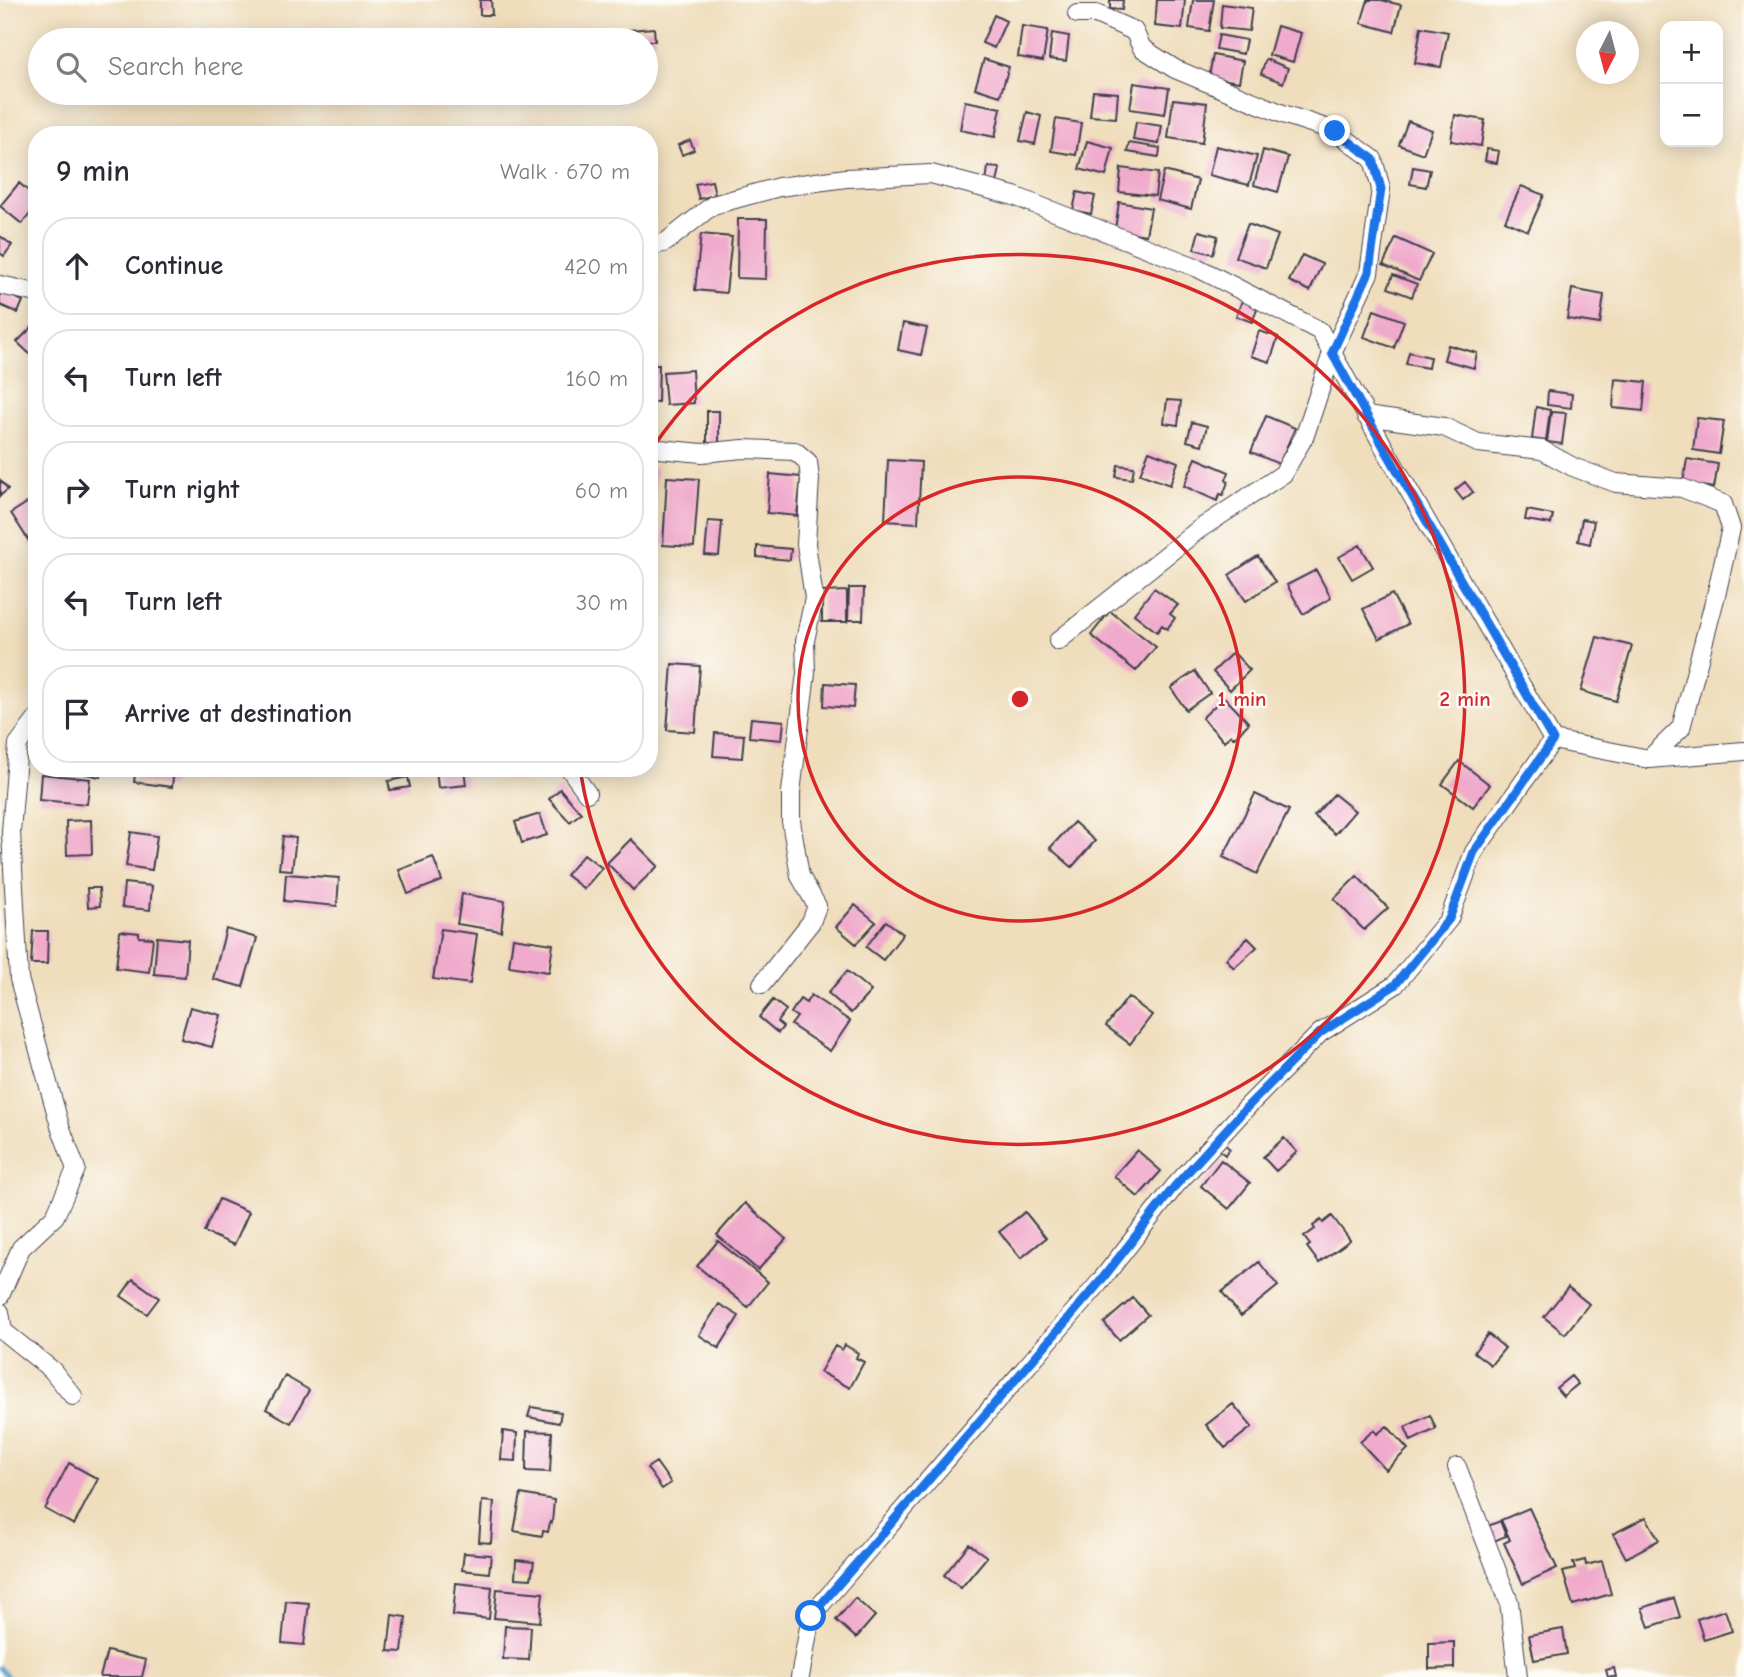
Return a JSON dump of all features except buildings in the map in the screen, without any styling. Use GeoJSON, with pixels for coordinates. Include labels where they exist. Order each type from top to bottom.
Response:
{"type":"FeatureCollection","features":[{"type":"Feature","properties":{"kind":"street"},"geometry":{"type":"LineString","coordinates":[[1058,641],[1198,530],[1283,474],[1305,435],[1332,353],[1369,272],[1381,189],[1373,159],[1335,131],[1272,109],[1175,69],[1142,48],[1135,31],[1096,14],[1077,14]]}},
{"type":"Feature","properties":{"kind":"street"},"geometry":{"type":"LineString","coordinates":[[658,244],[666,242],[713,205],[779,187],[846,178],[931,174],[1014,197],[1198,268],[1320,331],[1366,416],[1553,740],[1649,758],[1744,751]]}},
{"type":"Feature","properties":{"kind":"street"},"geometry":{"type":"LineString","coordinates":[[0,285],[28,291]]}},
{"type":"Feature","properties":{"kind":"street"},"geometry":{"type":"LineString","coordinates":[[1366,416],[1444,427],[1478,443],[1542,450],[1573,467],[1616,483],[1682,488],[1723,504],[1731,528],[1681,728],[1649,758]]}},
{"type":"Feature","properties":{"kind":"street"},"geometry":{"type":"LineString","coordinates":[[658,449],[702,453],[743,449],[795,452],[808,462],[810,490],[806,544],[814,598],[805,641],[806,673],[791,792],[791,821],[800,876],[817,906],[811,922],[762,984]]}},
{"type":"Feature","properties":{"kind":"street"},"geometry":{"type":"LineString","coordinates":[[0,1296],[20,1248],[55,1216],[76,1169],[60,1126],[19,979],[11,832],[18,744],[28,731]]}},
{"type":"Feature","properties":{"kind":"street"},"geometry":{"type":"LineString","coordinates":[[800,1677],[811,1616],[1099,1283],[1175,1186],[1246,1108],[1320,1033],[1395,985],[1449,919],[1474,852],[1553,740]]}},
{"type":"Feature","properties":{"kind":"street"},"geometry":{"type":"LineString","coordinates":[[575,777],[587,793]]}},
{"type":"Feature","properties":{"kind":"street"},"geometry":{"type":"LineString","coordinates":[[0,1312],[2,1331],[52,1370],[73,1396]]}},
{"type":"Feature","properties":{"kind":"street"},"geometry":{"type":"LineString","coordinates":[[1457,1467],[1509,1602],[1518,1677]]}},
{"type":"Feature","properties":{"kind":"waterway"},"geometry":{"type":"LineString","coordinates":[[0,1668],[7,1677]]}},
{"type":"Feature","properties":{"kind":"route"},"geometry":{"type":"LineString","coordinates":[[811,1616],[1099,1283],[1175,1186],[1246,1108],[1320,1033],[1395,985],[1449,919],[1474,852],[1553,740],[1332,353],[1369,272],[1381,189],[1373,159],[1335,131]]}}]}
